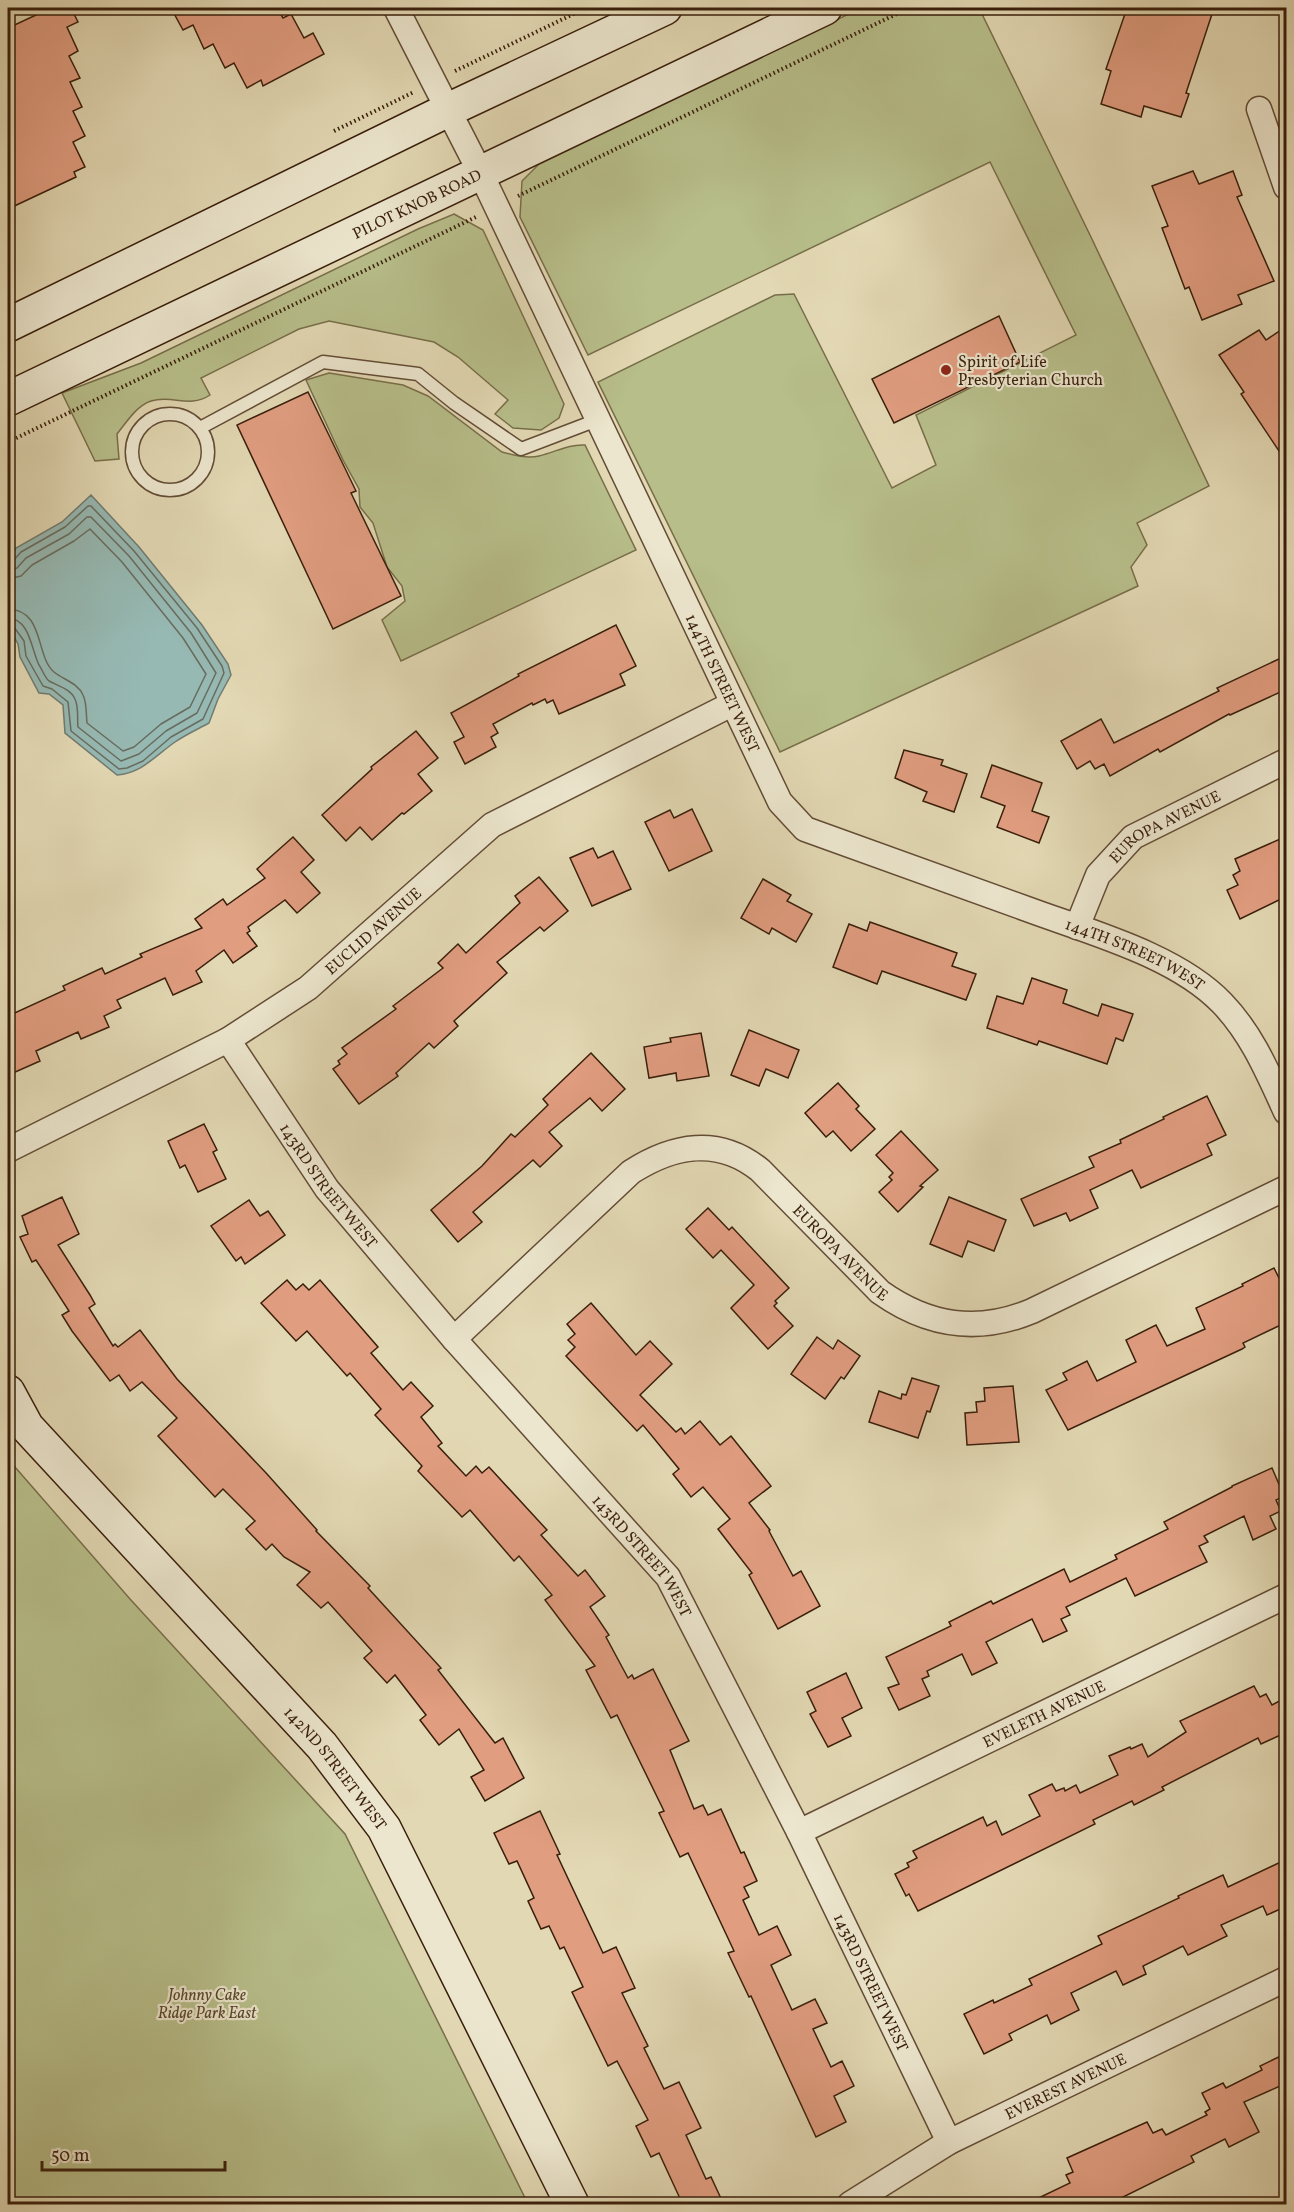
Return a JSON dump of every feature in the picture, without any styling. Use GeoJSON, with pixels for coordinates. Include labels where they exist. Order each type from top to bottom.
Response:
{"type":"FeatureCollection","features":[{"type":"Feature","properties":{"kind":"main road"},"geometry":{"type":"LineString","coordinates":[[8,325],[448,110],[665,8]]}},
{"type":"Feature","properties":{"kind":"main road","name":"PILOT KNOB ROAD"},"geometry":{"type":"LineString","coordinates":[[8,399],[825,8]]}},
{"type":"Feature","properties":{"kind":"main road","name":"142ND STREET WEST"},"geometry":{"type":"LineString","coordinates":[[8,1392],[27,1427],[322,1746],[384,1828],[572,2205]]}},
{"type":"Feature","properties":{"kind":"street","name":"144TH STREET WEST"},"geometry":{"type":"LineString","coordinates":[[396,8],[481,174],[780,802],[805,829],[1077,927],[1145,953],[1180,971],[1222,1002],[1255,1046],[1287,1112]]}},
{"type":"Feature","properties":{"kind":"street"},"geometry":{"type":"LineString","coordinates":[[1259,109],[1287,187]]}},
{"type":"Feature","properties":{"kind":"street","name":"EUCLID AVENUE"},"geometry":{"type":"LineString","coordinates":[[8,1150],[228,1040],[308,988],[492,825],[732,704]]}},
{"type":"Feature","properties":{"kind":"street","name":"EUROPA AVENUE"},"geometry":{"type":"LineString","coordinates":[[1077,927],[1098,875],[1133,837],[1287,761]]}},
{"type":"Feature","properties":{"kind":"street","name":"143RD STREET WEST"},"geometry":{"type":"LineString","coordinates":[[228,1040],[327,1189],[454,1339],[668,1577],[799,1832],[949,2142]]}},
{"type":"Feature","properties":{"kind":"street","name":"EUROPA AVENUE"},"geometry":{"type":"LineString","coordinates":[[454,1339],[630,1172],[670,1152],[692,1148],[711,1148],[746,1159],[760,1170],[880,1292],[916,1314],[955,1323],[984,1324],[1008,1321],[1287,1188]]}},
{"type":"Feature","properties":{"kind":"street","name":"EVELETH AVENUE"},"geometry":{"type":"LineString","coordinates":[[799,1832],[1287,1596]]}},
{"type":"Feature","properties":{"kind":"street","name":"EVEREST AVENUE"},"geometry":{"type":"LineString","coordinates":[[850,2205],[949,2142],[1287,1979]]}},
{"type":"Feature","properties":{"kind":"lane"},"geometry":{"type":"LineString","coordinates":[[200,428],[323,362],[417,374],[454,403],[521,448],[597,420]]}},
{"type":"Feature","properties":{"kind":"lane"},"geometry":{"type":"LineString","coordinates":[[179,415],[200,428],[206,439],[208,452],[206,465],[200,477],[190,485],[177,490],[164,490],[152,486],[142,478],[135,467],[132,450],[137,432],[145,423],[156,416],[179,415]]}},
{"type":"Feature","properties":{"kind":"path"},"geometry":{"type":"LineString","coordinates":[[8,442],[909,8]]}},
{"type":"Feature","properties":{"kind":"green space"},"geometry":{"type":"Polygon","coordinates":[[[861,8],[979,8],[1209,486],[1137,523],[1147,545],[1131,567],[1138,586],[780,752],[598,382],[775,295],[794,294],[892,488],[936,465],[916,415],[1076,335],[990,162],[588,355],[520,217],[522,181],[539,164],[861,8]]]}},
{"type":"Feature","properties":{"kind":"green space"},"geometry":{"type":"Polygon","coordinates":[[[454,214],[483,230],[564,404],[559,418],[541,430],[513,428],[495,414],[508,400],[458,357],[434,342],[329,321],[299,329],[201,378],[210,395],[202,399],[188,401],[159,399],[146,403],[132,415],[117,434],[119,459],[95,461],[62,393],[141,363],[418,229],[454,214]]]}},
{"type":"Feature","properties":{"kind":"green space"},"geometry":{"type":"Polygon","coordinates":[[[329,373],[403,385],[428,396],[502,452],[534,457],[567,447],[585,445],[636,550],[401,661],[382,620],[405,601],[402,586],[387,567],[373,523],[360,507],[359,489],[306,380],[329,373]]]}},
{"type":"Feature","properties":{"kind":"green space","name":"Johnny Cake Ridge Park East"},"geometry":{"type":"Polygon","coordinates":[[[8,1459],[130,1599],[345,1834],[528,2204],[8,2204],[8,1459]]]}},
{"type":"Feature","properties":{"kind":"water"},"geometry":{"type":"Polygon","coordinates":[[[91,495],[139,547],[202,625],[228,664],[231,675],[218,699],[209,723],[179,739],[134,771],[117,775],[65,733],[63,705],[49,694],[39,693],[20,657],[18,644],[8,626],[8,560],[16,548],[62,522],[91,495]]]}},
{"type":"Feature","properties":{"kind":"building"},"geometry":{"type":"Polygon","coordinates":[[[51,8],[71,8],[78,22],[67,27],[78,51],[69,56],[80,78],[70,82],[82,107],[73,111],[85,136],[73,142],[85,167],[74,172],[76,177],[8,209],[8,28],[51,8]]]}},
{"type":"Feature","properties":{"kind":"building"},"geometry":{"type":"Polygon","coordinates":[[[171,8],[277,8],[283,18],[291,14],[304,38],[313,33],[324,54],[263,86],[261,80],[247,88],[234,63],[225,68],[213,44],[204,49],[193,25],[183,30],[171,8]]]}},
{"type":"Feature","properties":{"kind":"building"},"geometry":{"type":"Polygon","coordinates":[[[1127,8],[1214,8],[1186,93],[1189,94],[1181,117],[1144,106],[1141,117],[1101,104],[1111,71],[1106,69],[1127,8]]]}},
{"type":"Feature","properties":{"kind":"building"},"geometry":{"type":"Polygon","coordinates":[[[1193,171],[1199,184],[1233,171],[1242,195],[1237,197],[1274,281],[1238,295],[1242,304],[1202,320],[1189,287],[1185,289],[1162,228],[1168,226],[1152,186],[1193,171]]]}},
{"type":"Feature","properties":{"kind":"building","name":"Spirit of Life Presbyterian Church"},"geometry":{"type":"Polygon","coordinates":[[[999,316],[1020,362],[894,423],[872,379],[999,316]]]}},
{"type":"Feature","properties":{"kind":"building"},"geometry":{"type":"Polygon","coordinates":[[[1287,326],[1287,463],[1241,394],[1244,392],[1219,355],[1259,330],[1266,340],[1287,326]]]}},
{"type":"Feature","properties":{"kind":"building"},"geometry":{"type":"Polygon","coordinates":[[[308,392],[356,491],[351,493],[401,596],[333,629],[237,425],[308,392]]]}},
{"type":"Feature","properties":{"kind":"building"},"geometry":{"type":"Polygon","coordinates":[[[616,625],[636,666],[620,674],[625,685],[559,714],[553,700],[547,703],[545,699],[533,705],[532,703],[493,724],[498,733],[491,737],[496,747],[465,764],[454,742],[464,737],[451,713],[519,676],[518,674],[616,625]]]}},
{"type":"Feature","properties":{"kind":"building"},"geometry":{"type":"Polygon","coordinates":[[[1281,658],[1287,670],[1287,689],[1229,714],[1160,752],[1158,749],[1110,776],[1104,764],[1095,769],[1090,761],[1077,769],[1061,741],[1101,719],[1114,743],[1219,691],[1217,688],[1281,658]]]}},
{"type":"Feature","properties":{"kind":"building"},"geometry":{"type":"Polygon","coordinates":[[[416,731],[438,758],[418,774],[432,791],[404,814],[402,813],[372,840],[360,827],[346,841],[322,815],[372,769],[371,767],[416,731]]]}},
{"type":"Feature","properties":{"kind":"building"},"geometry":{"type":"Polygon","coordinates":[[[904,750],[943,760],[941,765],[967,774],[954,812],[923,801],[927,792],[895,778],[904,750]]]}},
{"type":"Feature","properties":{"kind":"building"},"geometry":{"type":"Polygon","coordinates":[[[992,765],[1042,783],[1032,811],[1049,817],[1039,843],[997,827],[1005,806],[981,797],[992,765]]]}},
{"type":"Feature","properties":{"kind":"building"},"geometry":{"type":"Polygon","coordinates":[[[692,809],[712,851],[669,871],[645,822],[670,810],[674,818],[692,809]]]}},
{"type":"Feature","properties":{"kind":"building"},"geometry":{"type":"Polygon","coordinates":[[[1287,836],[1287,896],[1240,919],[1227,890],[1238,885],[1233,875],[1240,871],[1235,859],[1287,836]]]}},
{"type":"Feature","properties":{"kind":"building"},"geometry":{"type":"Polygon","coordinates":[[[293,837],[314,860],[301,872],[320,893],[297,913],[285,900],[248,927],[250,931],[247,933],[257,946],[233,963],[224,950],[196,971],[202,982],[173,995],[165,978],[117,1000],[121,1008],[104,1016],[109,1027],[81,1039],[78,1032],[36,1051],[40,1061],[13,1073],[8,1062],[8,1016],[65,990],[63,986],[102,968],[105,974],[142,957],[140,954],[202,928],[195,919],[223,899],[227,905],[265,878],[257,869],[293,837]]]}},
{"type":"Feature","properties":{"kind":"building"},"geometry":{"type":"Polygon","coordinates":[[[593,848],[598,858],[613,851],[631,889],[592,906],[570,858],[593,848]]]}},
{"type":"Feature","properties":{"kind":"building"},"geometry":{"type":"Polygon","coordinates":[[[539,877],[568,911],[544,931],[540,927],[497,962],[507,973],[454,1021],[458,1026],[434,1048],[429,1043],[396,1073],[398,1076],[359,1104],[333,1069],[340,1064],[338,1061],[347,1054],[342,1048],[396,1009],[393,1006],[443,968],[438,963],[458,944],[466,953],[520,903],[515,896],[539,877]]]}},
{"type":"Feature","properties":{"kind":"building"},"geometry":{"type":"Polygon","coordinates":[[[763,879],[791,895],[787,901],[812,914],[796,942],[772,928],[769,934],[741,918],[763,879]]]}},
{"type":"Feature","properties":{"kind":"building"},"geometry":{"type":"Polygon","coordinates":[[[870,922],[957,953],[952,966],[976,974],[966,1000],[882,971],[877,984],[833,967],[849,924],[867,931],[870,922]]]}},
{"type":"Feature","properties":{"kind":"building"},"geometry":{"type":"Polygon","coordinates":[[[1032,978],[1067,990],[1063,1003],[1098,1016],[1102,1004],[1133,1014],[1123,1041],[1116,1038],[1107,1064],[1039,1041],[1037,1045],[987,1028],[997,996],[1023,1004],[1032,978]]]}},
{"type":"Feature","properties":{"kind":"building"},"geometry":{"type":"Polygon","coordinates":[[[749,1030],[799,1050],[788,1078],[766,1069],[759,1086],[731,1075],[749,1030]]]}},
{"type":"Feature","properties":{"kind":"building"},"geometry":{"type":"Polygon","coordinates":[[[701,1033],[709,1076],[677,1081],[676,1073],[649,1078],[644,1047],[671,1042],[670,1038],[701,1033]]]}},
{"type":"Feature","properties":{"kind":"building"},"geometry":{"type":"Polygon","coordinates":[[[591,1053],[625,1089],[602,1111],[590,1098],[549,1132],[562,1146],[540,1167],[533,1160],[473,1212],[482,1222],[458,1242],[431,1210],[482,1166],[511,1134],[515,1137],[548,1105],[543,1099],[591,1053]]]}},
{"type":"Feature","properties":{"kind":"building"},"geometry":{"type":"Polygon","coordinates":[[[838,1083],[859,1106],[856,1109],[875,1129],[851,1151],[833,1131],[826,1137],[805,1113],[838,1083]]]}},
{"type":"Feature","properties":{"kind":"building"},"geometry":{"type":"Polygon","coordinates":[[[1207,1096],[1226,1135],[1207,1144],[1212,1155],[1141,1188],[1132,1170],[1090,1190],[1098,1208],[1070,1221],[1066,1213],[1034,1226],[1021,1199],[1094,1167],[1089,1157],[1121,1143],[1120,1140],[1207,1096]]]}},
{"type":"Feature","properties":{"kind":"building"},"geometry":{"type":"Polygon","coordinates":[[[204,1124],[217,1150],[213,1152],[226,1179],[198,1192],[185,1165],[180,1168],[168,1141],[204,1124]]]}},
{"type":"Feature","properties":{"kind":"building"},"geometry":{"type":"Polygon","coordinates":[[[901,1131],[938,1170],[920,1186],[923,1187],[898,1212],[879,1192],[892,1180],[889,1177],[893,1173],[876,1155],[901,1131]]]}},
{"type":"Feature","properties":{"kind":"building"},"geometry":{"type":"Polygon","coordinates":[[[62,1197],[79,1234],[58,1245],[95,1304],[89,1308],[113,1346],[115,1344],[118,1347],[140,1330],[177,1379],[267,1474],[316,1531],[370,1586],[368,1588],[441,1668],[438,1670],[495,1743],[503,1738],[524,1778],[485,1801],[471,1777],[484,1770],[459,1729],[439,1745],[420,1720],[426,1715],[395,1675],[387,1683],[364,1658],[372,1651],[328,1602],[321,1608],[297,1585],[310,1572],[284,1557],[272,1544],[266,1550],[246,1529],[255,1521],[223,1489],[215,1497],[158,1436],[177,1418],[142,1382],[130,1391],[119,1375],[110,1381],[62,1315],[69,1311],[36,1260],[32,1262],[20,1237],[28,1234],[22,1216],[62,1197]]]}},
{"type":"Feature","properties":{"kind":"building"},"geometry":{"type":"Polygon","coordinates":[[[949,1197],[1006,1220],[994,1251],[968,1241],[962,1257],[930,1244],[949,1197]]]}},
{"type":"Feature","properties":{"kind":"building"},"geometry":{"type":"Polygon","coordinates":[[[249,1200],[260,1216],[268,1211],[285,1235],[245,1264],[241,1257],[236,1261],[211,1226],[249,1200]]]}},
{"type":"Feature","properties":{"kind":"building"},"geometry":{"type":"Polygon","coordinates":[[[708,1208],[729,1230],[732,1227],[789,1288],[775,1301],[777,1303],[774,1306],[793,1326],[768,1349],[731,1308],[754,1285],[721,1250],[713,1258],[686,1229],[708,1208]]]}},
{"type":"Feature","properties":{"kind":"building"},"geometry":{"type":"Polygon","coordinates":[[[1274,1268],[1281,1282],[1287,1279],[1287,1322],[1243,1343],[1245,1347],[1242,1349],[1068,1430],[1046,1390],[1067,1380],[1063,1373],[1087,1361],[1097,1381],[1136,1362],[1126,1340],[1156,1325],[1167,1346],[1205,1329],[1196,1308],[1243,1286],[1242,1284],[1274,1268]]]}},
{"type":"Feature","properties":{"kind":"building"},"geometry":{"type":"Polygon","coordinates":[[[287,1280],[296,1290],[303,1284],[309,1290],[320,1280],[378,1347],[371,1353],[403,1390],[411,1382],[433,1406],[421,1417],[442,1443],[438,1446],[466,1476],[476,1466],[482,1473],[489,1467],[547,1530],[541,1535],[578,1576],[585,1570],[605,1596],[590,1607],[609,1635],[606,1637],[628,1678],[632,1675],[634,1679],[653,1669],[689,1741],[670,1750],[694,1809],[703,1805],[708,1815],[721,1809],[741,1853],[744,1852],[757,1881],[744,1887],[749,1897],[743,1900],[759,1935],[777,1926],[791,1955],[771,1965],[792,2010],[815,1999],[827,2023],[813,2029],[831,2067],[842,2061],[854,2086],[834,2096],[846,2122],[816,2137],[751,1996],[749,1997],[728,1953],[734,1951],[688,1853],[680,1857],[659,1813],[664,1811],[617,1715],[611,1718],[586,1670],[595,1666],[545,1600],[552,1595],[519,1556],[514,1561],[470,1510],[462,1517],[418,1471],[422,1466],[375,1415],[381,1409],[350,1373],[347,1376],[307,1331],[296,1341],[261,1303],[287,1280]]]}},
{"type":"Feature","properties":{"kind":"building"},"geometry":{"type":"Polygon","coordinates":[[[591,1303],[636,1355],[650,1341],[672,1364],[640,1395],[676,1432],[681,1428],[685,1434],[700,1421],[720,1445],[731,1436],[771,1486],[749,1503],[770,1530],[793,1576],[801,1571],[820,1606],[778,1629],[749,1575],[752,1573],[718,1529],[730,1519],[703,1487],[691,1497],[673,1474],[679,1469],[643,1425],[637,1431],[566,1356],[575,1347],[568,1340],[575,1334],[567,1324],[591,1303]]]}},
{"type":"Feature","properties":{"kind":"building"},"geometry":{"type":"Polygon","coordinates":[[[817,1337],[833,1349],[838,1340],[860,1356],[844,1379],[841,1377],[825,1399],[791,1374],[817,1337]]]}},
{"type":"Feature","properties":{"kind":"building"},"geometry":{"type":"Polygon","coordinates":[[[912,1378],[939,1386],[918,1438],[869,1422],[879,1391],[901,1399],[902,1394],[906,1395],[912,1378]]]}},
{"type":"Feature","properties":{"kind":"building"},"geometry":{"type":"Polygon","coordinates":[[[1013,1386],[1019,1442],[967,1445],[965,1413],[977,1412],[976,1402],[985,1401],[984,1388],[1013,1386]]]}},
{"type":"Feature","properties":{"kind":"building"},"geometry":{"type":"Polygon","coordinates":[[[1272,1468],[1284,1496],[1276,1500],[1281,1511],[1270,1516],[1276,1529],[1253,1540],[1244,1516],[1204,1536],[1208,1542],[1199,1546],[1207,1562],[1135,1596],[1126,1578],[1066,1607],[1070,1615],[1061,1619],[1067,1631],[1043,1642],[1032,1619],[986,1642],[997,1663],[972,1675],[962,1654],[927,1671],[929,1676],[922,1679],[930,1696],[899,1710],[888,1688],[899,1684],[886,1657],[951,1626],[949,1622],[991,1601],[993,1604],[1064,1569],[1070,1582],[1117,1559],[1115,1555],[1168,1529],[1164,1522],[1272,1468]]]}},
{"type":"Feature","properties":{"kind":"building"},"geometry":{"type":"Polygon","coordinates":[[[846,1673],[862,1708],[842,1718],[851,1736],[828,1747],[810,1714],[816,1711],[807,1692],[846,1673]]]}},
{"type":"Feature","properties":{"kind":"building"},"geometry":{"type":"Polygon","coordinates":[[[1254,1686],[1260,1697],[1266,1694],[1272,1705],[1287,1697],[1287,1732],[1261,1744],[1258,1738],[1162,1787],[1164,1790],[1134,1805],[1132,1801],[1093,1820],[1095,1824],[918,1911],[909,1894],[906,1896],[895,1874],[909,1867],[907,1863],[917,1858],[913,1851],[983,1817],[987,1826],[996,1821],[1002,1835],[1040,1816],[1029,1795],[1052,1784],[1056,1791],[1064,1788],[1065,1791],[1076,1785],[1080,1793],[1118,1775],[1109,1756],[1142,1744],[1148,1757],[1186,1732],[1180,1721],[1254,1686]]]}},
{"type":"Feature","properties":{"kind":"building"},"geometry":{"type":"Polygon","coordinates":[[[540,1811],[560,1854],[557,1855],[603,1953],[616,1947],[635,1988],[622,1993],[648,2046],[644,2048],[664,2089],[679,2082],[701,2128],[686,2135],[706,2179],[711,2177],[724,2205],[683,2205],[659,2153],[651,2157],[636,2126],[648,2120],[617,2061],[608,2066],[572,1992],[583,1987],[564,1947],[560,1949],[549,1926],[541,1929],[528,1901],[534,1898],[517,1861],[509,1864],[494,1833],[540,1811]]]}},
{"type":"Feature","properties":{"kind":"building"},"geometry":{"type":"Polygon","coordinates":[[[1287,1859],[1287,1906],[1267,1915],[1263,1906],[1221,1925],[1227,1936],[1188,1955],[1183,1946],[1143,1966],[1146,1974],[1123,1985],[1116,1971],[1071,1993],[1079,2010],[1051,2024],[1047,2015],[1009,2034],[1012,2040],[984,2054],[964,2014],[1032,1985],[1029,1979],[1102,1944],[1098,1936],[1179,1898],[1178,1896],[1223,1875],[1228,1887],[1287,1859]]]}},
{"type":"Feature","properties":{"kind":"building"},"geometry":{"type":"Polygon","coordinates":[[[1287,2053],[1287,2083],[1244,2102],[1259,2132],[1229,2147],[1225,2139],[1191,2156],[1194,2162],[1107,2205],[1024,2205],[1070,2183],[1066,2175],[1073,2172],[1067,2158],[1147,2122],[1153,2133],[1162,2129],[1166,2135],[1207,2115],[1205,2112],[1210,2109],[1202,2093],[1223,2083],[1226,2088],[1262,2070],[1260,2066],[1287,2053]]]}},
{"type":"Feature","properties":{"kind":"place","name":"Spirit of Life Presbyterian Church"},"geometry":{"type":"Point","coordinates":[946,370]}}]}
